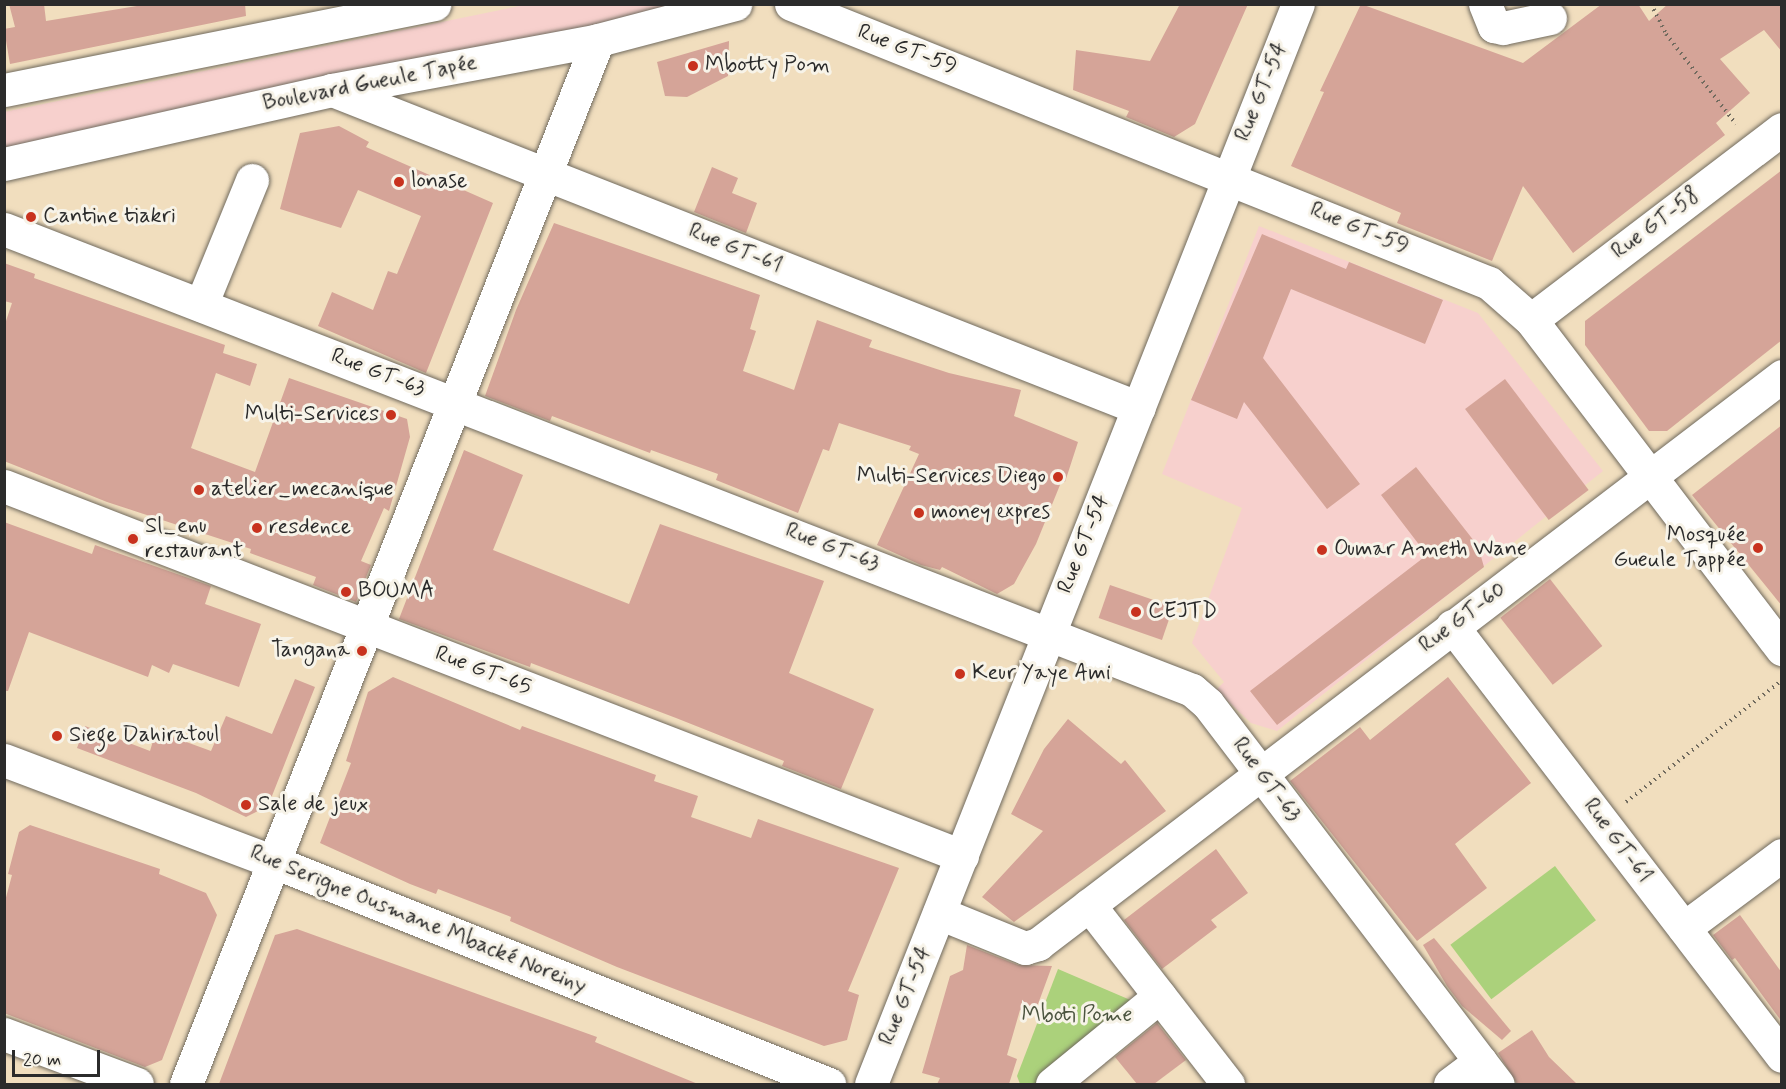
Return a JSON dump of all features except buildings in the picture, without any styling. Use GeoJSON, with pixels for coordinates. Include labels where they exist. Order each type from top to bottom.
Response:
{"type":"FeatureCollection","features":[{"type":"Feature","properties":{"kind":"street"},"geometry":{"type":"LineString","coordinates":[[4,90],[435,4]]}},
{"type":"Feature","properties":{"kind":"street","name":"Boulevard Gueule Tapée"},"geometry":{"type":"LineString","coordinates":[[4,164],[332,90],[598,40],[735,4]]}},
{"type":"Feature","properties":{"kind":"street","name":"Rue GT-59"},"geometry":{"type":"LineString","coordinates":[[791,4],[1228,176],[1490,283],[1531,320],[1782,648]]}},
{"type":"Feature","properties":{"kind":"street","name":"Rue GT-54"},"geometry":{"type":"LineString","coordinates":[[871,1084],[1139,408],[1228,176],[1298,4]]}},
{"type":"Feature","properties":{"kind":"street"},"geometry":{"type":"LineString","coordinates":[[1485,4],[1494,26],[1503,28],[1550,18]]}},
{"type":"Feature","properties":{"kind":"street"},"geometry":{"type":"LineString","coordinates":[[186,1084],[598,40]]}},
{"type":"Feature","properties":{"kind":"street","name":"Rue GT-61"},"geometry":{"type":"LineString","coordinates":[[332,90],[1139,408]]}},
{"type":"Feature","properties":{"kind":"street","name":"Rue GT-58"},"geometry":{"type":"LineString","coordinates":[[1531,320],[1782,129]]}},
{"type":"Feature","properties":{"kind":"street"},"geometry":{"type":"LineString","coordinates":[[201,304],[252,180]]}},
{"type":"Feature","properties":{"kind":"street","name":"Rue GT-63"},"geometry":{"type":"LineString","coordinates":[[4,229],[1050,632],[1192,690],[1208,704],[1489,1073]]}},
{"type":"Feature","properties":{"kind":"street","name":"Rue GT-60"},"geometry":{"type":"LineString","coordinates":[[939,913],[1024,948],[1038,944],[1260,772],[1782,376]]}},
{"type":"Feature","properties":{"kind":"street","name":"Rue GT-65"},"geometry":{"type":"LineString","coordinates":[[4,486],[962,856]]}},
{"type":"Feature","properties":{"kind":"street","name":"Rue GT-61"},"geometry":{"type":"LineString","coordinates":[[1452,626],[1782,1056]]}},
{"type":"Feature","properties":{"kind":"street","name":"Rue Serigne Ousmane Mbacké Noreiny"},"geometry":{"type":"LineString","coordinates":[[6,766],[274,862],[829,1084]]}},
{"type":"Feature","properties":{"kind":"street"},"geometry":{"type":"LineString","coordinates":[[1684,928],[1782,855]]}},
{"type":"Feature","properties":{"kind":"street"},"geometry":{"type":"LineString","coordinates":[[1089,905],[1228,1084]]}},
{"type":"Feature","properties":{"kind":"street"},"geometry":{"type":"LineString","coordinates":[[1052,1084],[1160,996]]}},
{"type":"Feature","properties":{"kind":"street"},"geometry":{"type":"LineString","coordinates":[[4,1034],[137,1084]]}},
{"type":"Feature","properties":{"kind":"street"},"geometry":{"type":"LineString","coordinates":[[1450,1084],[1489,1073]]}},
{"type":"Feature","properties":{"kind":"path"},"geometry":{"type":"LineString","coordinates":[[1651,4],[1666,34],[1755,148]]}},
{"type":"Feature","properties":{"kind":"path"},"geometry":{"type":"LineString","coordinates":[[1602,821],[1782,681]]}},
{"type":"Feature","properties":{"kind":"shaded area"},"geometry":{"type":"Polygon","coordinates":[[[524,5],[739,5],[5,165],[4,112],[524,5]]]}},
{"type":"Feature","properties":{"kind":"shaded area"},"geometry":{"type":"Polygon","coordinates":[[[1259,226],[1478,313],[1603,471],[1277,731],[1251,723],[1216,690],[1224,682],[1192,643],[1242,508],[1162,474],[1259,226]]]}},
{"type":"Feature","properties":{"kind":"green space"},"geometry":{"type":"Polygon","coordinates":[[[1555,866],[1596,920],[1491,999],[1450,945],[1555,866]]]}},
{"type":"Feature","properties":{"kind":"green space","name":"Mboti Pome"},"geometry":{"type":"Polygon","coordinates":[[[1058,969],[1142,1005],[1047,1084],[1020,1084],[1017,1076],[1058,969]]]}},
{"type":"Feature","properties":{"kind":"place","name":"Mbotty Pom"},"geometry":{"type":"Point","coordinates":[693,66]}},
{"type":"Feature","properties":{"kind":"place","name":"lonase"},"geometry":{"type":"Point","coordinates":[399,182]}},
{"type":"Feature","properties":{"kind":"place","name":"Cantine tiakri"},"geometry":{"type":"Point","coordinates":[31,217]}},
{"type":"Feature","properties":{"kind":"place","name":"Multi-Services"},"geometry":{"type":"Point","coordinates":[391,415]}},
{"type":"Feature","properties":{"kind":"place","name":"Multi-Services Diego"},"geometry":{"type":"Point","coordinates":[1058,477]}},
{"type":"Feature","properties":{"kind":"place","name":"atelier_mecanique"},"geometry":{"type":"Point","coordinates":[199,490]}},
{"type":"Feature","properties":{"kind":"place","name":"money expres"},"geometry":{"type":"Point","coordinates":[919,513]}},
{"type":"Feature","properties":{"kind":"place","name":"resdence"},"geometry":{"type":"Point","coordinates":[257,528]}},
{"type":"Feature","properties":{"kind":"place","name":"Sl_enu restaurant"},"geometry":{"type":"Point","coordinates":[133,539]}},
{"type":"Feature","properties":{"kind":"place","name":"Mosquée Gueule Tappée"},"geometry":{"type":"Point","coordinates":[1758,548]}},
{"type":"Feature","properties":{"kind":"place","name":"Oumar Ameth Wane"},"geometry":{"type":"Point","coordinates":[1322,550]}},
{"type":"Feature","properties":{"kind":"place","name":"BOUMA"},"geometry":{"type":"Point","coordinates":[346,592]}},
{"type":"Feature","properties":{"kind":"place","name":"CEJTD"},"geometry":{"type":"Point","coordinates":[1136,612]}},
{"type":"Feature","properties":{"kind":"place","name":"Tangana"},"geometry":{"type":"Point","coordinates":[362,651]}},
{"type":"Feature","properties":{"kind":"place","name":"Keur Yaye Ami"},"geometry":{"type":"Point","coordinates":[960,674]}},
{"type":"Feature","properties":{"kind":"place","name":"Siege Dahiratoul"},"geometry":{"type":"Point","coordinates":[57,736]}},
{"type":"Feature","properties":{"kind":"place","name":"Sale de jeux"},"geometry":{"type":"Point","coordinates":[246,805]}}]}
